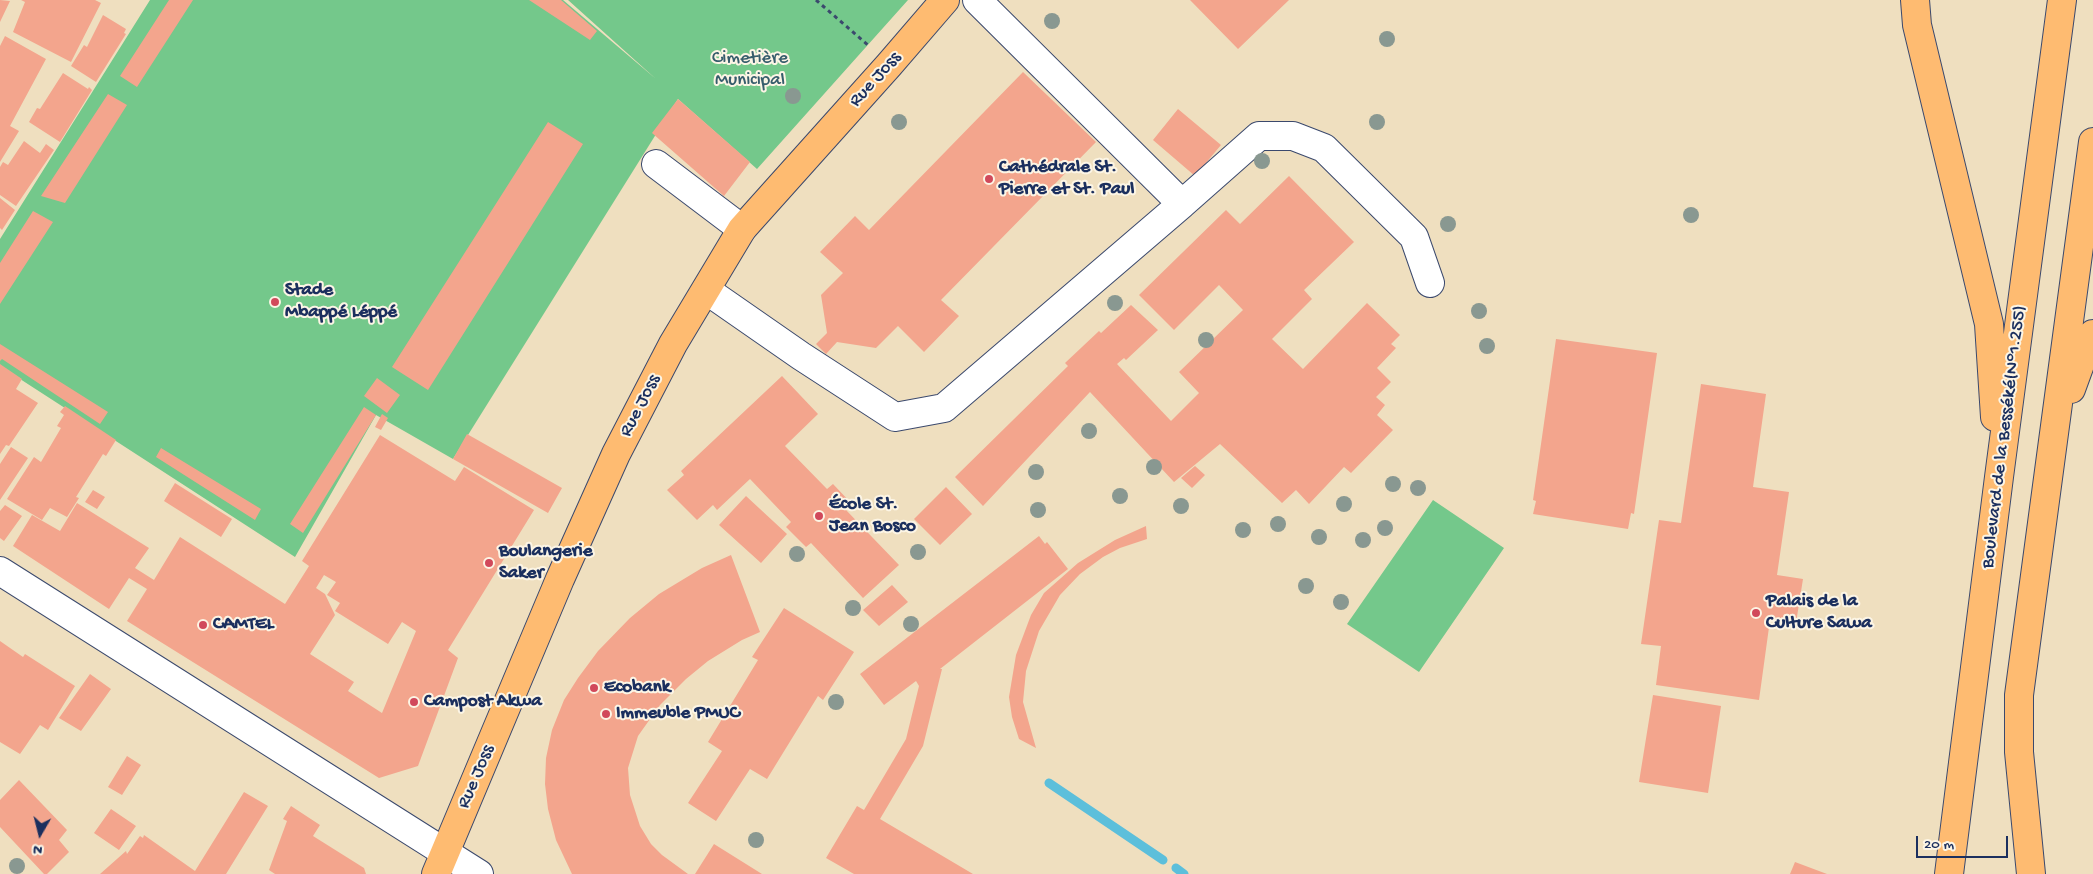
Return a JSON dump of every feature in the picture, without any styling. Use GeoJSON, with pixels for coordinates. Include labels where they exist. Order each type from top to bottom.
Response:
{"type":"FeatureCollection","features":[{"type":"Feature","properties":{"kind":"main road","name":"Rue Joss"},"geometry":{"type":"LineString","coordinates":[[440,863],[560,579],[616,454],[673,344],[742,229],[890,66],[946,0]]}},
{"type":"Feature","properties":{"kind":"main road"},"geometry":{"type":"LineString","coordinates":[[1915,0],[1917,25],[1989,324],[1999,477]]}},
{"type":"Feature","properties":{"kind":"main road","name":"Boulevard de la Besséké(N°1.255)"},"geometry":{"type":"LineString","coordinates":[[1949,874],[2062,0]]}},
{"type":"Feature","properties":{"kind":"main road"},"geometry":{"type":"LineString","coordinates":[[2031,874],[2018,752],[2019,695],[2093,142]]}},
{"type":"Feature","properties":{"kind":"main road"},"geometry":{"type":"LineString","coordinates":[[2052,444],[2087,345],[2093,334]]}},
{"type":"Feature","properties":{"kind":"street"},"geometry":{"type":"LineString","coordinates":[[977,0],[1182,204]]}},
{"type":"Feature","properties":{"kind":"street"},"geometry":{"type":"LineString","coordinates":[[706,290],[801,356],[895,417],[944,408],[1259,136],[1293,136],[1324,148],[1414,238],[1430,283]]}},
{"type":"Feature","properties":{"kind":"street"},"geometry":{"type":"LineString","coordinates":[[656,164],[742,229]]}},
{"type":"Feature","properties":{"kind":"street"},"geometry":{"type":"LineString","coordinates":[[0,571],[440,863],[479,874]]}},
{"type":"Feature","properties":{"kind":"path"},"geometry":{"type":"LineString","coordinates":[[816,0],[890,66]]}},
{"type":"Feature","properties":{"kind":"green space","name":"Stade Mbappé Léppé"},"geometry":{"type":"Polygon","coordinates":[[[150,0],[563,0],[656,79],[568,0],[908,0],[757,169],[678,99],[453,459],[376,415],[295,557],[0,366],[0,239],[150,0]]]}},
{"type":"Feature","properties":{"kind":"green space"},"geometry":{"type":"Polygon","coordinates":[[[1433,500],[1504,548],[1419,672],[1347,624],[1433,500]]]}},
{"type":"Feature","properties":{"kind":"building"},"geometry":{"type":"Polygon","coordinates":[[[0,0],[10,1],[0,22],[0,0]]]}},
{"type":"Feature","properties":{"kind":"building"},"geometry":{"type":"Polygon","coordinates":[[[21,0],[95,0],[101,3],[71,62],[13,32],[25,2],[21,0]]]}},
{"type":"Feature","properties":{"kind":"building"},"geometry":{"type":"Polygon","coordinates":[[[169,0],[193,0],[137,87],[120,76],[169,0]]]}},
{"type":"Feature","properties":{"kind":"building"},"geometry":{"type":"Polygon","coordinates":[[[529,0],[561,0],[597,31],[590,40],[529,0]]]}},
{"type":"Feature","properties":{"kind":"building"},"geometry":{"type":"Polygon","coordinates":[[[1190,0],[1289,0],[1238,49],[1190,0]]]}},
{"type":"Feature","properties":{"kind":"building"},"geometry":{"type":"Polygon","coordinates":[[[103,15],[126,29],[124,33],[126,34],[96,82],[71,66],[84,45],[87,47],[103,15]]]}},
{"type":"Feature","properties":{"kind":"building"},"geometry":{"type":"Polygon","coordinates":[[[5,36],[46,59],[10,126],[19,131],[0,162],[0,46],[5,36]]]}},
{"type":"Feature","properties":{"kind":"building","name":"Cathédrale St. Pierre et St. Paul"},"geometry":{"type":"Polygon","coordinates":[[[1023,72],[1096,142],[941,300],[959,316],[924,352],[898,326],[876,348],[837,342],[826,354],[816,344],[827,333],[821,295],[843,273],[820,252],[855,216],[869,230],[1023,72]]]}},
{"type":"Feature","properties":{"kind":"building"},"geometry":{"type":"Polygon","coordinates":[[[63,73],[92,90],[60,142],[29,122],[37,108],[40,109],[63,73]]]}},
{"type":"Feature","properties":{"kind":"building"},"geometry":{"type":"Polygon","coordinates":[[[108,94],[127,105],[65,203],[41,196],[108,94]]]}},
{"type":"Feature","properties":{"kind":"building"},"geometry":{"type":"Polygon","coordinates":[[[678,99],[750,162],[724,196],[652,133],[678,99]]]}},
{"type":"Feature","properties":{"kind":"building"},"geometry":{"type":"Polygon","coordinates":[[[1178,109],[1221,145],[1195,176],[1153,140],[1178,109]]]}},
{"type":"Feature","properties":{"kind":"building"},"geometry":{"type":"Polygon","coordinates":[[[548,122],[583,144],[428,390],[392,367],[548,122]]]}},
{"type":"Feature","properties":{"kind":"building"},"geometry":{"type":"Polygon","coordinates":[[[24,141],[40,153],[46,144],[54,150],[16,206],[0,195],[0,167],[3,162],[8,165],[24,141]]]}},
{"type":"Feature","properties":{"kind":"building"},"geometry":{"type":"Polygon","coordinates":[[[1289,176],[1354,242],[1304,290],[1312,299],[1272,339],[1303,369],[1367,303],[1400,335],[1391,344],[1396,348],[1377,368],[1391,382],[1376,397],[1385,405],[1377,415],[1393,430],[1351,473],[1344,467],[1309,504],[1296,490],[1282,503],[1220,444],[1174,482],[1090,392],[983,506],[955,477],[1068,366],[1065,363],[1099,331],[1101,333],[1131,305],[1158,330],[1126,360],[1124,358],[1117,364],[1171,421],[1199,393],[1179,372],[1243,310],[1219,285],[1174,330],[1139,295],[1226,210],[1240,224],[1289,176]]]}},
{"type":"Feature","properties":{"kind":"building"},"geometry":{"type":"Polygon","coordinates":[[[0,198],[15,210],[2,230],[0,228],[0,198]]]}},
{"type":"Feature","properties":{"kind":"building"},"geometry":{"type":"Polygon","coordinates":[[[33,211],[53,222],[0,304],[0,263],[33,211]]]}},
{"type":"Feature","properties":{"kind":"building"},"geometry":{"type":"Polygon","coordinates":[[[1556,339],[1657,353],[1634,514],[1631,513],[1628,529],[1533,514],[1536,501],[1533,500],[1556,339]]]}},
{"type":"Feature","properties":{"kind":"building"},"geometry":{"type":"Polygon","coordinates":[[[0,344],[108,412],[100,424],[2,359],[0,361],[0,344]]]}},
{"type":"Feature","properties":{"kind":"building"},"geometry":{"type":"Polygon","coordinates":[[[0,364],[22,379],[16,389],[38,403],[9,446],[6,445],[0,454],[0,364]]]}},
{"type":"Feature","properties":{"kind":"building"},"geometry":{"type":"Polygon","coordinates":[[[782,376],[818,414],[785,446],[827,489],[833,484],[852,504],[846,510],[899,565],[863,598],[811,543],[806,547],[786,527],[791,522],[750,479],[717,510],[713,505],[697,520],[667,490],[684,475],[681,471],[782,376]]]}},
{"type":"Feature","properties":{"kind":"building"},"geometry":{"type":"Polygon","coordinates":[[[377,378],[400,395],[387,413],[364,396],[377,378]]]}},
{"type":"Feature","properties":{"kind":"building"},"geometry":{"type":"Polygon","coordinates":[[[1701,384],[1766,394],[1753,487],[1789,492],[1777,575],[1803,579],[1796,623],[1770,620],[1759,700],[1656,685],[1661,646],[1641,644],[1659,520],[1681,523],[1701,384]]]}},
{"type":"Feature","properties":{"kind":"building"},"geometry":{"type":"Polygon","coordinates":[[[65,406],[116,440],[106,456],[103,454],[76,497],[79,498],[67,517],[50,508],[42,520],[7,499],[34,457],[41,462],[61,428],[57,426],[64,415],[60,412],[65,406]]]}},
{"type":"Feature","properties":{"kind":"building"},"geometry":{"type":"Polygon","coordinates":[[[364,407],[376,415],[303,533],[290,524],[364,407]]]}},
{"type":"Feature","properties":{"kind":"building"},"geometry":{"type":"Polygon","coordinates":[[[382,414],[388,418],[381,430],[375,427],[382,414]]]}},
{"type":"Feature","properties":{"kind":"building"},"geometry":{"type":"Polygon","coordinates":[[[467,434],[562,488],[548,513],[453,459],[467,434]]]}},
{"type":"Feature","properties":{"kind":"building"},"geometry":{"type":"Polygon","coordinates":[[[380,435],[455,481],[464,467],[534,510],[448,650],[458,658],[418,766],[379,778],[127,621],[147,589],[129,578],[109,609],[13,546],[32,515],[60,531],[77,503],[149,548],[135,568],[154,580],[180,537],[285,604],[309,566],[302,561],[380,435]],[[324,575],[316,588],[325,594],[335,615],[310,654],[354,682],[348,691],[382,713],[416,631],[402,622],[388,644],[335,611],[340,603],[327,595],[336,582],[324,575]]]}},
{"type":"Feature","properties":{"kind":"building"},"geometry":{"type":"Polygon","coordinates":[[[11,447],[28,458],[0,500],[0,464],[11,447]]]}},
{"type":"Feature","properties":{"kind":"building"},"geometry":{"type":"Polygon","coordinates":[[[161,448],[261,509],[255,520],[156,457],[161,448]]]}},
{"type":"Feature","properties":{"kind":"building"},"geometry":{"type":"Polygon","coordinates":[[[1195,466],[1205,475],[1192,488],[1181,478],[1195,466]]]}},
{"type":"Feature","properties":{"kind":"building"},"geometry":{"type":"Polygon","coordinates":[[[175,483],[232,519],[221,537],[164,501],[175,483]]]}},
{"type":"Feature","properties":{"kind":"building"},"geometry":{"type":"Polygon","coordinates":[[[946,487],[972,514],[940,545],[914,519],[946,487]]]}},
{"type":"Feature","properties":{"kind":"building"},"geometry":{"type":"Polygon","coordinates":[[[93,490],[105,497],[97,509],[85,502],[93,490]]]}},
{"type":"Feature","properties":{"kind":"building"},"geometry":{"type":"Polygon","coordinates":[[[746,496],[787,534],[761,563],[719,525],[746,496]]]}},
{"type":"Feature","properties":{"kind":"building"},"geometry":{"type":"Polygon","coordinates":[[[5,505],[22,516],[4,541],[0,538],[0,511],[5,505]]]}},
{"type":"Feature","properties":{"kind":"building"},"geometry":{"type":"Polygon","coordinates":[[[1146,526],[1147,539],[1120,548],[1103,557],[1080,574],[1060,595],[1039,631],[1026,671],[1023,702],[1036,748],[1019,739],[1012,717],[1009,697],[1016,655],[1031,615],[1044,593],[1078,563],[1115,540],[1146,526]]]}},
{"type":"Feature","properties":{"kind":"building"},"geometry":{"type":"Polygon","coordinates":[[[1039,536],[1045,544],[1047,542],[1068,569],[940,669],[942,669],[923,746],[880,819],[973,874],[854,874],[826,858],[857,806],[864,810],[906,739],[919,686],[916,681],[884,705],[860,674],[1039,536]]]}},
{"type":"Feature","properties":{"kind":"building","name":"Immeuble PMUC"},"geometry":{"type":"Polygon","coordinates":[[[731,555],[760,632],[742,640],[708,661],[686,679],[660,705],[638,736],[628,768],[630,795],[640,826],[651,844],[662,855],[688,874],[572,874],[556,840],[548,809],[545,784],[546,758],[552,730],[564,700],[598,651],[630,618],[659,594],[702,568],[731,555]]]}},
{"type":"Feature","properties":{"kind":"building"},"geometry":{"type":"Polygon","coordinates":[[[892,585],[908,602],[879,626],[863,610],[892,585]]]}},
{"type":"Feature","properties":{"kind":"building"},"geometry":{"type":"Polygon","coordinates":[[[784,608],[854,652],[823,700],[818,696],[767,779],[750,769],[716,821],[688,803],[722,751],[708,742],[758,660],[752,657],[784,608]]]}},
{"type":"Feature","properties":{"kind":"building"},"geometry":{"type":"Polygon","coordinates":[[[0,641],[23,657],[25,654],[75,686],[48,730],[40,725],[20,754],[0,742],[0,641]]]}},
{"type":"Feature","properties":{"kind":"building"},"geometry":{"type":"Polygon","coordinates":[[[90,674],[111,689],[81,731],[59,718],[90,674]]]}},
{"type":"Feature","properties":{"kind":"building"},"geometry":{"type":"Polygon","coordinates":[[[1653,695],[1721,706],[1708,793],[1639,782],[1653,695]]]}},
{"type":"Feature","properties":{"kind":"building"},"geometry":{"type":"Polygon","coordinates":[[[127,756],[141,765],[122,795],[108,787],[127,756]]]}},
{"type":"Feature","properties":{"kind":"building"},"geometry":{"type":"Polygon","coordinates":[[[19,780],[67,830],[59,840],[69,852],[47,874],[44,874],[0,827],[0,800],[19,780]]]}},
{"type":"Feature","properties":{"kind":"building"},"geometry":{"type":"Polygon","coordinates":[[[244,792],[268,806],[226,874],[100,874],[126,851],[127,854],[140,836],[143,838],[144,835],[195,871],[244,792]]]}},
{"type":"Feature","properties":{"kind":"building"},"geometry":{"type":"Polygon","coordinates":[[[291,806],[320,825],[313,836],[364,868],[366,874],[275,874],[269,870],[287,821],[283,819],[291,806]]]}},
{"type":"Feature","properties":{"kind":"building"},"geometry":{"type":"Polygon","coordinates":[[[111,809],[136,826],[119,850],[94,833],[111,809]]]}},
{"type":"Feature","properties":{"kind":"building"},"geometry":{"type":"Polygon","coordinates":[[[714,844],[762,874],[695,874],[714,844]]]}},
{"type":"Feature","properties":{"kind":"building"},"geometry":{"type":"Polygon","coordinates":[[[1795,862],[1827,874],[1790,874],[1795,862]]]}},
{"type":"Feature","properties":{"kind":"waterway"},"geometry":{"type":"LineString","coordinates":[[1049,783],[1163,860]]}},
{"type":"Feature","properties":{"kind":"waterway"},"geometry":{"type":"LineString","coordinates":[[1176,868],[1184,874]]}},
{"type":"Feature","properties":{"kind":"place","name":"Cathédrale St. Pierre et St. Paul"},"geometry":{"type":"Point","coordinates":[989,179]}},
{"type":"Feature","properties":{"kind":"place","name":"Stade Mbappé Léppé"},"geometry":{"type":"Point","coordinates":[275,302]}},
{"type":"Feature","properties":{"kind":"place","name":"École St. Jean Bosco"},"geometry":{"type":"Point","coordinates":[819,516]}},
{"type":"Feature","properties":{"kind":"place","name":"Boulangerie Saker"},"geometry":{"type":"Point","coordinates":[489,563]}},
{"type":"Feature","properties":{"kind":"place","name":"Palais de la Culture Sawa"},"geometry":{"type":"Point","coordinates":[1756,613]}},
{"type":"Feature","properties":{"kind":"place","name":"CAMTEL"},"geometry":{"type":"Point","coordinates":[203,625]}},
{"type":"Feature","properties":{"kind":"place","name":"Ecobank"},"geometry":{"type":"Point","coordinates":[594,688]}},
{"type":"Feature","properties":{"kind":"place","name":"Campost Akwa"},"geometry":{"type":"Point","coordinates":[414,702]}},
{"type":"Feature","properties":{"kind":"place","name":"Immeuble PMUC"},"geometry":{"type":"Point","coordinates":[606,714]}},
{"type":"Feature","properties":{"kind":"park label","name":"Cimetière Municipal"},"geometry":{"type":"Point","coordinates":[750,70]}}]}
